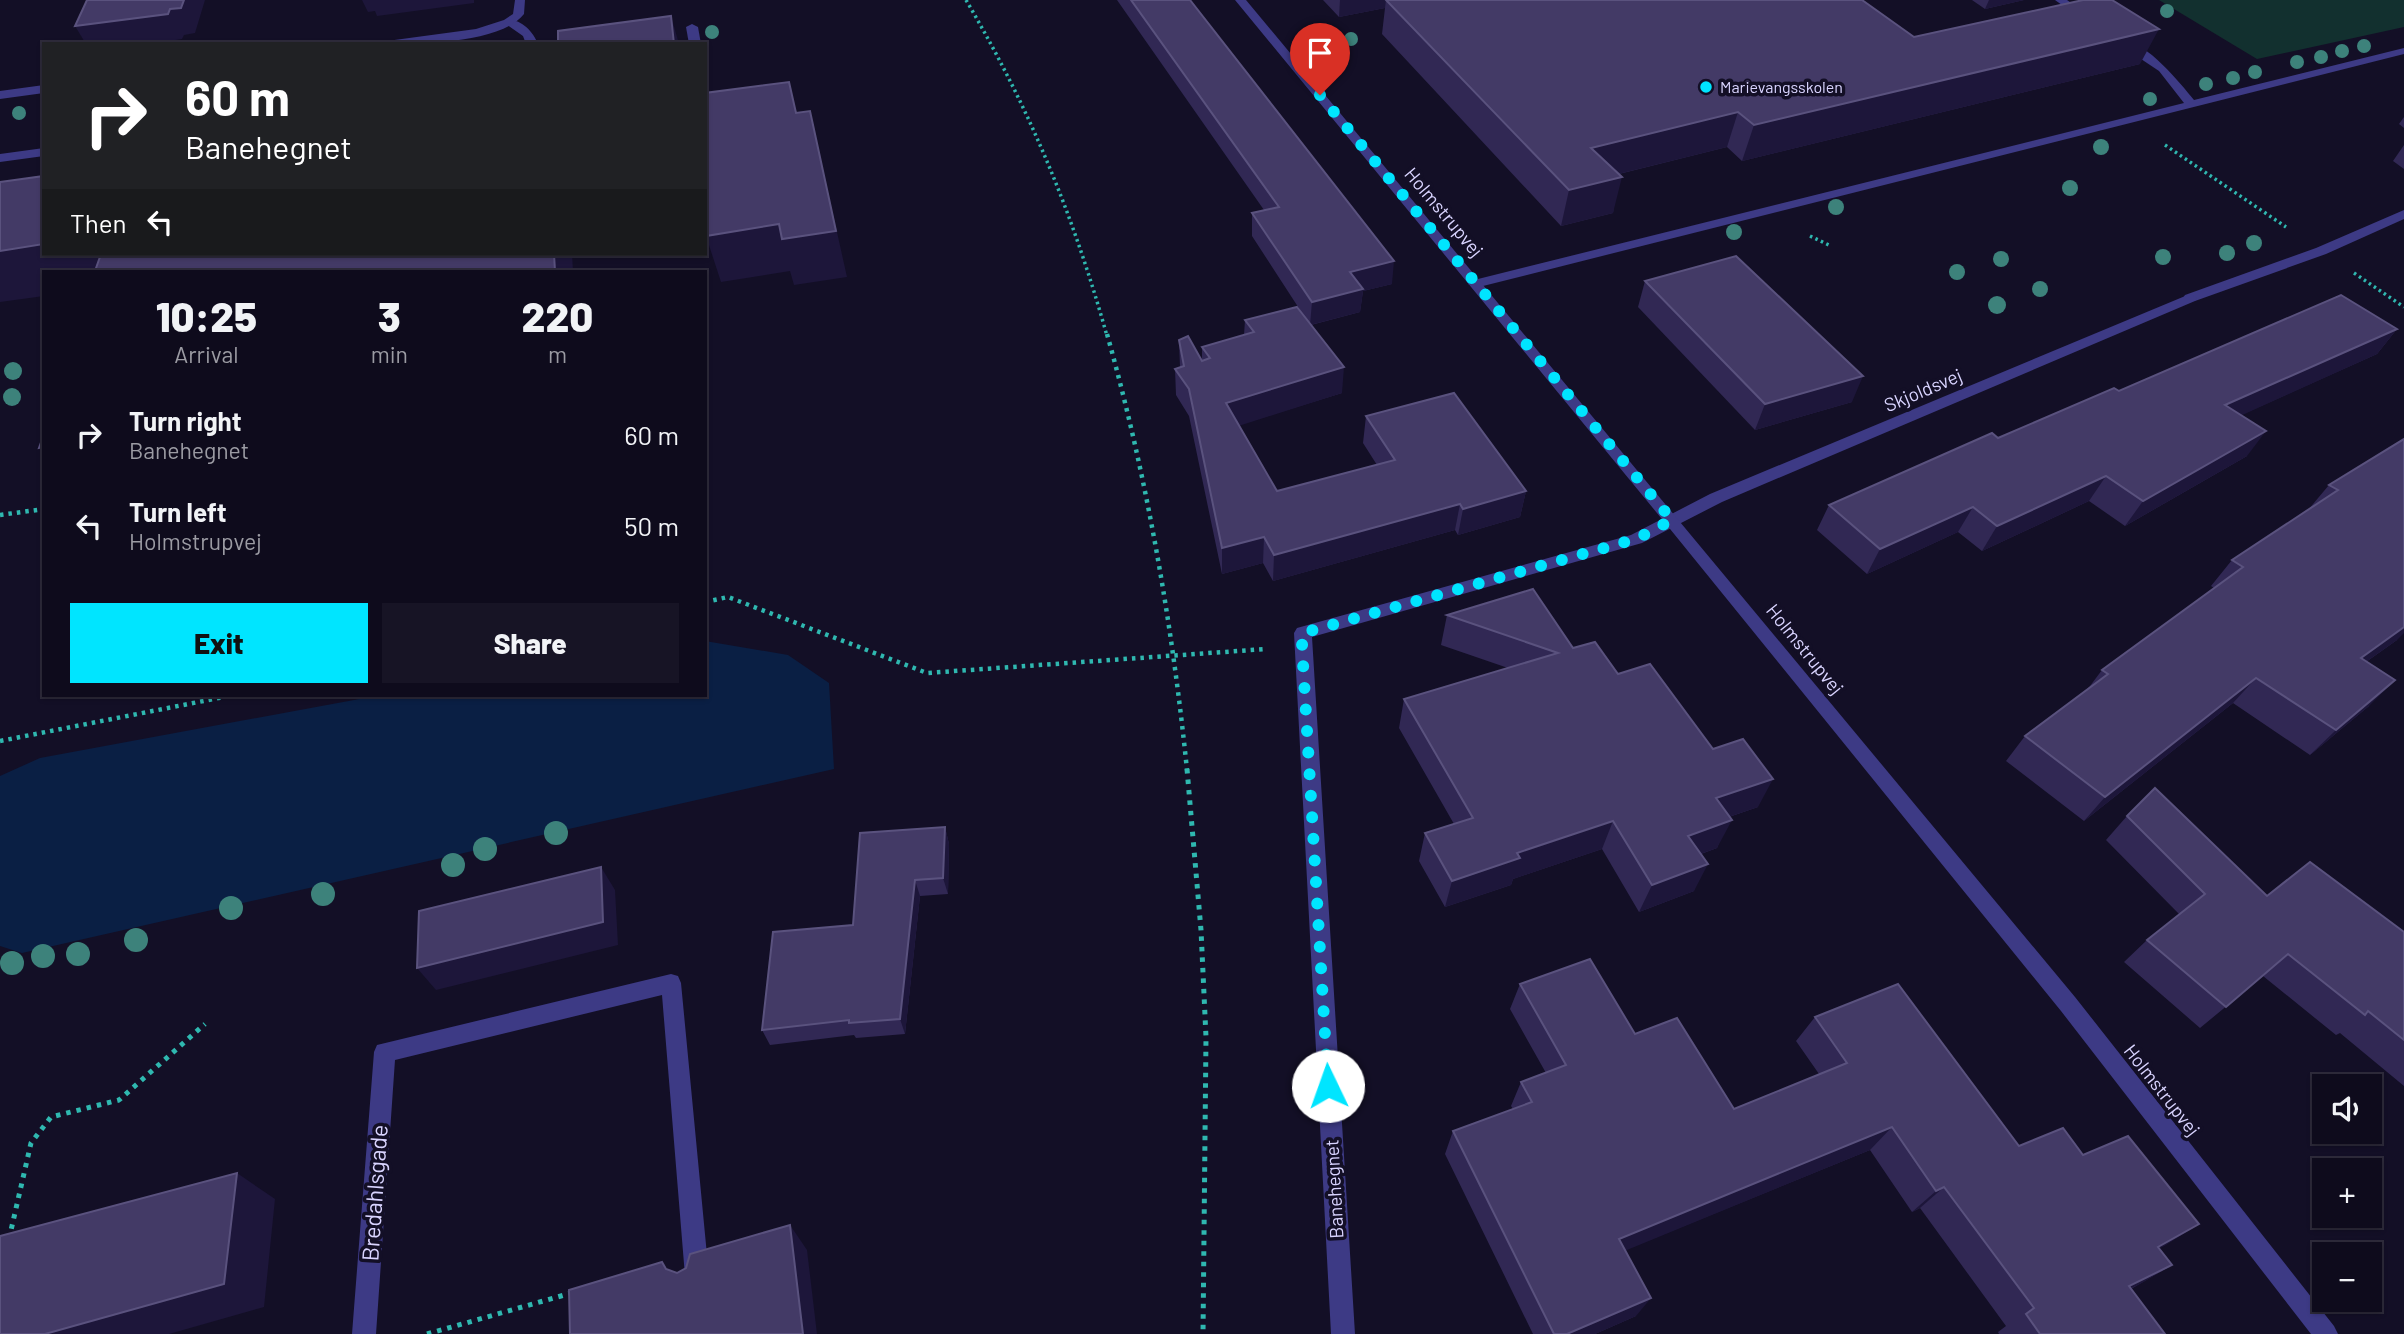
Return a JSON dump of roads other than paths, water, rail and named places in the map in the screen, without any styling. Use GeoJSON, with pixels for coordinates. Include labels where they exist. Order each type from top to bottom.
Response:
{"type":"FeatureCollection","features":[{"type":"Feature","properties":{"kind":"street"},"geometry":{"type":"LineString","coordinates":[[402,42],[482,31],[510,22],[521,10],[520,0]]}},
{"type":"Feature","properties":{"kind":"street","name":"Holmstrupvej"},"geometry":{"type":"LineString","coordinates":[[1240,0],[1672,520],[2068,1004],[2326,1334]]}},
{"type":"Feature","properties":{"kind":"street"},"geometry":{"type":"LineString","coordinates":[[2060,0],[2163,69],[2191,104]]}},
{"type":"Feature","properties":{"kind":"street"},"geometry":{"type":"LineString","coordinates":[[510,22],[528,34],[531,42]]}},
{"type":"Feature","properties":{"kind":"street"},"geometry":{"type":"LineString","coordinates":[[692,27],[695,42]]}},
{"type":"Feature","properties":{"kind":"street"},"geometry":{"type":"LineString","coordinates":[[1475,284],[2404,51]]}},
{"type":"Feature","properties":{"kind":"street"},"geometry":{"type":"LineString","coordinates":[[0,94],[42,89]]}},
{"type":"Feature","properties":{"kind":"street"},"geometry":{"type":"LineString","coordinates":[[0,158],[42,152]]}},
{"type":"Feature","properties":{"kind":"street","name":"Skjoldsvej"},"geometry":{"type":"LineString","coordinates":[[1672,520],[2190,298],[2321,251],[2404,214]]}},
{"type":"Feature","properties":{"kind":"street","name":"Banehegnet"},"geometry":{"type":"LineString","coordinates":[[1343,1334],[1303,633],[1636,539],[1672,520]]}},
{"type":"Feature","properties":{"kind":"street","name":"Bredahlsgade"},"geometry":{"type":"LineString","coordinates":[[364,1334],[385,1052],[671,983],[697,1282]]}},
{"type":"Feature","properties":{"kind":"water"},"geometry":{"type":"Polygon","coordinates":[[[707,641],[788,655],[829,683],[834,769],[22,953],[0,946],[0,776],[40,758],[370,697],[707,697],[707,641]]]}},
{"type":"Feature","properties":{"kind":"place","name":"Marievangsskolen"},"geometry":{"type":"Point","coordinates":[1706,87]}}]}
